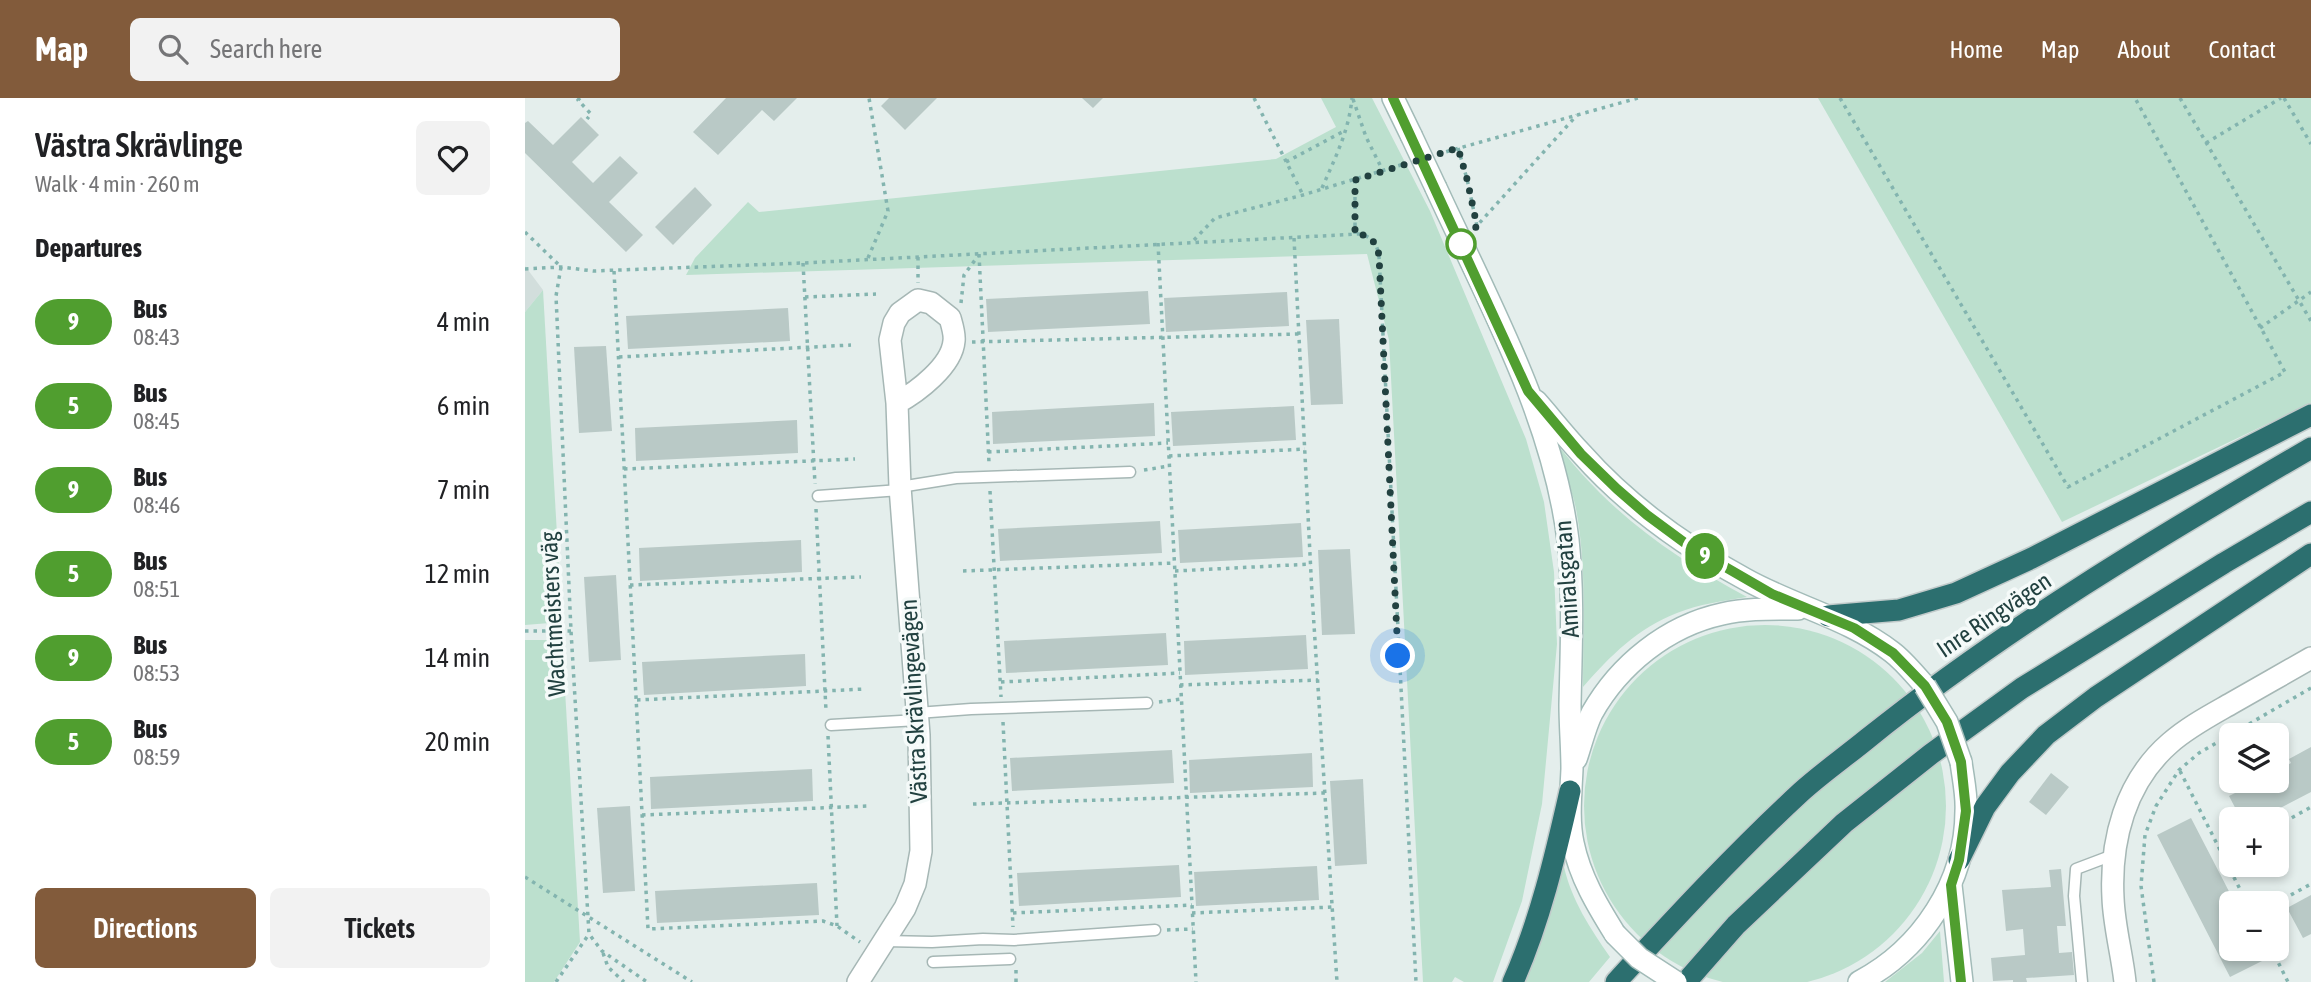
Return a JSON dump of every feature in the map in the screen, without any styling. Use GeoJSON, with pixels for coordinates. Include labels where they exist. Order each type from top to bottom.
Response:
{"type":"FeatureCollection","features":[{"type":"Feature","properties":{"kind":"highway"},"geometry":{"type":"LineString","coordinates":[[1828,616],[1899,610],[1956,593],[2032,558],[2311,415]]}},
{"type":"Feature","properties":{"kind":"highway","name":"Inre Ringvägen"},"geometry":{"type":"LineString","coordinates":[[1616,982],[1701,890],[1803,791],[1901,712],[2001,638],[2190,519],[2311,448]]}},
{"type":"Feature","properties":{"kind":"highway"},"geometry":{"type":"LineString","coordinates":[[1686,982],[1736,925],[1825,841],[1931,754],[2022,688],[2224,562],[2311,512]]}},
{"type":"Feature","properties":{"kind":"highway"},"geometry":{"type":"LineString","coordinates":[[1959,860],[1985,807],[2010,773],[2046,735],[2106,690],[2311,554]]}},
{"type":"Feature","properties":{"kind":"highway"},"geometry":{"type":"LineString","coordinates":[[1513,982],[1527,950],[1552,870],[1571,781]]}},
{"type":"Feature","properties":{"kind":"main road","name":"Amiralsgatan"},"geometry":{"type":"LineString","coordinates":[[1393,98],[1528,391],[1551,460],[1562,505],[1568,542],[1572,633],[1572,842],[1588,891],[1615,934],[1639,958],[1676,982]]}},
{"type":"Feature","properties":{"kind":"main road"},"geometry":{"type":"LineString","coordinates":[[897,403],[914,394],[931,379],[954,342],[950,318],[932,303],[918,300]]}},
{"type":"Feature","properties":{"kind":"main road","name":"Västra Skrävlingevägen"},"geometry":{"type":"LineString","coordinates":[[858,982],[905,908],[915,884],[921,851],[921,765],[900,489],[897,403],[890,340],[894,323],[900,313],[918,300]]}},
{"type":"Feature","properties":{"kind":"main road","name":"Amiralsgatan"},"geometry":{"type":"LineString","coordinates":[[1528,391],[1581,454],[1647,515],[1689,546],[1742,578],[1808,610],[1854,628],[1893,653],[1925,686],[1947,722],[1961,762],[1966,811],[1959,860],[1951,885],[1932,919],[1907,948],[1877,973],[1859,982]]}},
{"type":"Feature","properties":{"kind":"main road","name":"Amiralsgatan"},"geometry":{"type":"LineString","coordinates":[[1571,781],[1591,715],[1615,680],[1645,650],[1681,628],[1721,614],[1763,608],[1808,610]]}},
{"type":"Feature","properties":{"kind":"main road"},"geometry":{"type":"LineString","coordinates":[[2125,982],[2113,900],[2113,855],[2120,821],[2132,793],[2169,743],[2202,720],[2311,658]]}},
{"type":"Feature","properties":{"kind":"main road","name":"Amiralsgatan"},"geometry":{"type":"LineString","coordinates":[[1951,885],[1962,982]]}},
{"type":"Feature","properties":{"kind":"lane"},"geometry":{"type":"LineString","coordinates":[[817,495],[900,489],[956,478],[1130,472]]}},
{"type":"Feature","properties":{"kind":"lane"},"geometry":{"type":"LineString","coordinates":[[828,724],[1002,708],[1147,703]]}},
{"type":"Feature","properties":{"kind":"lane"},"geometry":{"type":"LineString","coordinates":[[2082,982],[2074,896],[2077,869],[2113,855]]}},
{"type":"Feature","properties":{"kind":"lane"},"geometry":{"type":"LineString","coordinates":[[881,947],[1155,930]]}},
{"type":"Feature","properties":{"kind":"lane"},"geometry":{"type":"LineString","coordinates":[[933,962],[1010,959]]}},
{"type":"Feature","properties":{"kind":"path"},"geometry":{"type":"LineString","coordinates":[[580,98],[577,100],[591,114],[587,119]]}},
{"type":"Feature","properties":{"kind":"path"},"geometry":{"type":"LineString","coordinates":[[868,259],[888,211],[869,98]]}},
{"type":"Feature","properties":{"kind":"path"},"geometry":{"type":"LineString","coordinates":[[1254,98],[1303,195]]}},
{"type":"Feature","properties":{"kind":"path"},"geometry":{"type":"LineString","coordinates":[[1321,190],[1346,130],[1352,98]]}},
{"type":"Feature","properties":{"kind":"path"},"geometry":{"type":"LineString","coordinates":[[1352,98],[1366,137],[1383,171]]}},
{"type":"Feature","properties":{"kind":"path"},"geometry":{"type":"LineString","coordinates":[[1436,155],[1638,98]]}},
{"type":"Feature","properties":{"kind":"path"},"geometry":{"type":"LineString","coordinates":[[1840,98],[2068,487],[2285,372],[2135,98]]}},
{"type":"Feature","properties":{"kind":"path"},"geometry":{"type":"LineString","coordinates":[[2180,98],[2311,321]]}},
{"type":"Feature","properties":{"kind":"path"},"geometry":{"type":"LineString","coordinates":[[2206,143],[2282,98],[2311,144]]}},
{"type":"Feature","properties":{"kind":"path"},"geometry":{"type":"LineString","coordinates":[[1473,231],[1577,115]]}},
{"type":"Feature","properties":{"kind":"path"},"geometry":{"type":"LineString","coordinates":[[1286,162],[1346,130]]}},
{"type":"Feature","properties":{"kind":"path"},"geometry":{"type":"LineString","coordinates":[[1458,148],[1477,226]]}},
{"type":"Feature","properties":{"kind":"path"},"geometry":{"type":"LineString","coordinates":[[1192,241],[1215,218],[1409,163]]}},
{"type":"Feature","properties":{"kind":"path"},"geometry":{"type":"LineString","coordinates":[[1355,180],[1355,234]]}},
{"type":"Feature","properties":{"kind":"path"},"geometry":{"type":"LineString","coordinates":[[525,232],[561,267]]}},
{"type":"Feature","properties":{"kind":"path"},"geometry":{"type":"LineString","coordinates":[[525,269],[561,267],[593,271],[1355,234],[1370,238],[1375,243],[1379,256],[1416,982]]}},
{"type":"Feature","properties":{"kind":"path"},"geometry":{"type":"LineString","coordinates":[[1294,238],[1337,982]]}},
{"type":"Feature","properties":{"kind":"path"},"geometry":{"type":"LineString","coordinates":[[1158,243],[1196,982]]}},
{"type":"Feature","properties":{"kind":"path"},"geometry":{"type":"LineString","coordinates":[[961,306],[964,275],[979,254]]}},
{"type":"Feature","properties":{"kind":"path"},"geometry":{"type":"LineString","coordinates":[[979,254],[1016,982]]}},
{"type":"Feature","properties":{"kind":"path"},"geometry":{"type":"LineString","coordinates":[[918,257],[918,300]]}},
{"type":"Feature","properties":{"kind":"path"},"geometry":{"type":"LineString","coordinates":[[803,262],[817,495]]}},
{"type":"Feature","properties":{"kind":"path","name":"Wachtmeisters väg"},"geometry":{"type":"LineString","coordinates":[[561,267],[556,296],[571,631],[589,934]]}},
{"type":"Feature","properties":{"kind":"path"},"geometry":{"type":"LineString","coordinates":[[614,270],[648,929],[823,921],[881,947]]}},
{"type":"Feature","properties":{"kind":"path"},"geometry":{"type":"LineString","coordinates":[[2260,328],[2311,292]]}},
{"type":"Feature","properties":{"kind":"path"},"geometry":{"type":"LineString","coordinates":[[805,298],[876,294]]}},
{"type":"Feature","properties":{"kind":"path"},"geometry":{"type":"LineString","coordinates":[[954,342],[1299,334]]}},
{"type":"Feature","properties":{"kind":"path"},"geometry":{"type":"LineString","coordinates":[[619,357],[851,345]]}},
{"type":"Feature","properties":{"kind":"path"},"geometry":{"type":"LineString","coordinates":[[988,452],[1168,443]]}},
{"type":"Feature","properties":{"kind":"path"},"geometry":{"type":"LineString","coordinates":[[1169,456],[1305,449]]}},
{"type":"Feature","properties":{"kind":"path"},"geometry":{"type":"LineString","coordinates":[[624,469],[855,459]]}},
{"type":"Feature","properties":{"kind":"path"},"geometry":{"type":"LineString","coordinates":[[1130,472],[1169,466]]}},
{"type":"Feature","properties":{"kind":"path"},"geometry":{"type":"LineString","coordinates":[[816,509],[837,926]]}},
{"type":"Feature","properties":{"kind":"path"},"geometry":{"type":"LineString","coordinates":[[963,571],[1174,563]]}},
{"type":"Feature","properties":{"kind":"path"},"geometry":{"type":"LineString","coordinates":[[1175,571],[1311,564]]}},
{"type":"Feature","properties":{"kind":"path"},"geometry":{"type":"LineString","coordinates":[[630,584],[861,577]]}},
{"type":"Feature","properties":{"kind":"path"},"geometry":{"type":"LineString","coordinates":[[525,631],[571,631]]}},
{"type":"Feature","properties":{"kind":"path"},"geometry":{"type":"LineString","coordinates":[[1000,682],[1180,673]]}},
{"type":"Feature","properties":{"kind":"path"},"geometry":{"type":"LineString","coordinates":[[1180,685],[1318,680]]}},
{"type":"Feature","properties":{"kind":"path"},"geometry":{"type":"LineString","coordinates":[[2154,982],[2141,886],[2145,835],[2155,806],[2179,770],[2199,753],[2311,688]]}},
{"type":"Feature","properties":{"kind":"path"},"geometry":{"type":"LineString","coordinates":[[636,700],[865,689]]}},
{"type":"Feature","properties":{"kind":"path"},"geometry":{"type":"LineString","coordinates":[[1147,703],[1181,699]]}},
{"type":"Feature","properties":{"kind":"path"},"geometry":{"type":"LineString","coordinates":[[2161,753],[2179,770],[2219,847]]}},
{"type":"Feature","properties":{"kind":"path"},"geometry":{"type":"LineString","coordinates":[[973,804],[1325,793]]}},
{"type":"Feature","properties":{"kind":"path"},"geometry":{"type":"LineString","coordinates":[[642,815],[869,806]]}},
{"type":"Feature","properties":{"kind":"path"},"geometry":{"type":"LineString","coordinates":[[2289,819],[2311,807]]}},
{"type":"Feature","properties":{"kind":"path"},"geometry":{"type":"LineString","coordinates":[[525,877],[692,982]]}},
{"type":"Feature","properties":{"kind":"path"},"geometry":{"type":"LineString","coordinates":[[2289,896],[2311,884]]}},
{"type":"Feature","properties":{"kind":"path"},"geometry":{"type":"LineString","coordinates":[[1013,913],[1192,905]]}},
{"type":"Feature","properties":{"kind":"path"},"geometry":{"type":"LineString","coordinates":[[1192,913],[1332,907]]}},
{"type":"Feature","properties":{"kind":"path"},"geometry":{"type":"LineString","coordinates":[[1155,930],[1193,929]]}},
{"type":"Feature","properties":{"kind":"path"},"geometry":{"type":"LineString","coordinates":[[556,982],[589,934],[603,951],[647,982]]}},
{"type":"Feature","properties":{"kind":"path"},"geometry":{"type":"LineString","coordinates":[[603,951],[608,967],[624,982]]}},
{"type":"Feature","properties":{"kind":"path"},"geometry":{"type":"LineString","coordinates":[[2278,961],[2288,982]]}},
{"type":"Feature","properties":{"kind":"shaded area"},"geometry":{"type":"Polygon","coordinates":[[[525,266],[543,290],[525,312],[525,266]]]}},
{"type":"Feature","properties":{"kind":"green space"},"geometry":{"type":"Polygon","coordinates":[[[1321,98],[1372,98],[1430,211],[1526,439],[1544,502],[1554,572],[1557,644],[1542,804],[1522,901],[1493,982],[1464,982],[1455,977],[1452,982],[1423,982],[1389,340],[1367,254],[686,275],[695,258],[748,202],[759,212],[1276,159],[1336,127],[1321,98]]]}},
{"type":"Feature","properties":{"kind":"green space"},"geometry":{"type":"Polygon","coordinates":[[[1818,98],[2311,98],[2311,403],[2062,522],[1818,98]]]}},
{"type":"Feature","properties":{"kind":"green space"},"geometry":{"type":"Polygon","coordinates":[[[543,290],[562,622],[525,625],[525,312],[543,290]]]}},
{"type":"Feature","properties":{"kind":"green space"},"geometry":{"type":"Polygon","coordinates":[[[1549,433],[1591,484],[1638,527],[1690,564],[1747,597],[1694,607],[1663,619],[1625,644],[1583,687],[1582,553],[1571,490],[1549,433]]]}},
{"type":"Feature","properties":{"kind":"green space"},"geometry":{"type":"Polygon","coordinates":[[[1765,625],[1800,628],[1834,639],[1866,655],[1893,678],[1916,705],[1938,753],[1945,788],[1943,841],[1932,875],[1916,907],[1893,934],[1866,957],[1834,973],[1804,983],[1726,983],[1696,973],[1664,957],[1637,934],[1614,907],[1598,875],[1587,841],[1584,806],[1587,771],[1598,737],[1614,705],[1637,678],[1664,655],[1696,639],[1730,628],[1765,625]]]}},
{"type":"Feature","properties":{"kind":"green space"},"geometry":{"type":"Polygon","coordinates":[[[525,640],[562,640],[580,942],[554,982],[525,982],[525,640]]]}},
{"type":"Feature","properties":{"kind":"green space"},"geometry":{"type":"Polygon","coordinates":[[[1560,867],[1564,867],[1577,903],[1610,957],[1589,982],[1522,982],[1560,867]]]}},
{"type":"Feature","properties":{"kind":"green space"},"geometry":{"type":"Polygon","coordinates":[[[1940,931],[1944,982],[1885,982],[1922,953],[1940,931]]]}},
{"type":"Feature","properties":{"kind":"building"},"geometry":{"type":"Polygon","coordinates":[[[726,98],[797,98],[774,121],[762,110],[718,155],[693,132],[726,98]]]}},
{"type":"Feature","properties":{"kind":"building"},"geometry":{"type":"Polygon","coordinates":[[[889,98],[937,98],[905,130],[881,106],[889,98]]]}},
{"type":"Feature","properties":{"kind":"building"},"geometry":{"type":"Polygon","coordinates":[[[1082,98],[1103,98],[1093,108],[1082,98]]]}},
{"type":"Feature","properties":{"kind":"building"},"geometry":{"type":"Polygon","coordinates":[[[581,117],[599,135],[572,162],[593,183],[620,156],[638,173],[609,202],[643,235],[626,252],[525,153],[525,123],[528,121],[553,145],[581,117]]]}},
{"type":"Feature","properties":{"kind":"building"},"geometry":{"type":"Polygon","coordinates":[[[695,187],[712,205],[673,245],[655,227],[695,187]]]}},
{"type":"Feature","properties":{"kind":"building"},"geometry":{"type":"Polygon","coordinates":[[[1148,291],[1150,324],[988,332],[986,299],[1148,291]]]}},
{"type":"Feature","properties":{"kind":"building"},"geometry":{"type":"Polygon","coordinates":[[[1287,292],[1289,326],[1166,332],[1164,298],[1287,292]]]}},
{"type":"Feature","properties":{"kind":"building"},"geometry":{"type":"Polygon","coordinates":[[[788,308],[790,341],[628,349],[626,316],[788,308]]]}},
{"type":"Feature","properties":{"kind":"building"},"geometry":{"type":"Polygon","coordinates":[[[1339,319],[1343,404],[1311,405],[1306,320],[1339,319]]]}},
{"type":"Feature","properties":{"kind":"building"},"geometry":{"type":"Polygon","coordinates":[[[606,346],[612,431],[579,433],[574,347],[606,346]]]}},
{"type":"Feature","properties":{"kind":"building"},"geometry":{"type":"Polygon","coordinates":[[[1154,403],[1155,436],[993,444],[992,412],[1154,403]]]}},
{"type":"Feature","properties":{"kind":"building"},"geometry":{"type":"Polygon","coordinates":[[[1294,406],[1296,440],[1173,446],[1171,412],[1294,406]]]}},
{"type":"Feature","properties":{"kind":"building"},"geometry":{"type":"Polygon","coordinates":[[[797,420],[798,453],[636,461],[635,428],[797,420]]]}},
{"type":"Feature","properties":{"kind":"building"},"geometry":{"type":"Polygon","coordinates":[[[1160,521],[1162,553],[1000,561],[998,529],[1160,521]]]}},
{"type":"Feature","properties":{"kind":"building"},"geometry":{"type":"Polygon","coordinates":[[[1301,523],[1303,557],[1180,563],[1178,530],[1301,523]]]}},
{"type":"Feature","properties":{"kind":"building"},"geometry":{"type":"Polygon","coordinates":[[[801,540],[802,572],[640,581],[639,548],[801,540]]]}},
{"type":"Feature","properties":{"kind":"building"},"geometry":{"type":"Polygon","coordinates":[[[1350,549],[1355,634],[1322,635],[1318,550],[1350,549]]]}},
{"type":"Feature","properties":{"kind":"building"},"geometry":{"type":"Polygon","coordinates":[[[616,575],[621,660],[589,662],[584,577],[616,575]]]}},
{"type":"Feature","properties":{"kind":"building"},"geometry":{"type":"Polygon","coordinates":[[[1166,633],[1168,665],[1006,673],[1004,641],[1166,633]]]}},
{"type":"Feature","properties":{"kind":"building"},"geometry":{"type":"Polygon","coordinates":[[[1306,635],[1308,669],[1185,675],[1184,641],[1306,635]]]}},
{"type":"Feature","properties":{"kind":"building"},"geometry":{"type":"Polygon","coordinates":[[[805,654],[806,686],[644,695],[642,662],[805,654]]]}},
{"type":"Feature","properties":{"kind":"building"},"geometry":{"type":"Polygon","coordinates":[[[2311,747],[2311,792],[2282,807],[2235,807],[2229,796],[2235,793],[2289,793],[2289,759],[2311,747]]]}},
{"type":"Feature","properties":{"kind":"building"},"geometry":{"type":"Polygon","coordinates":[[[1172,750],[1174,783],[1012,791],[1010,758],[1172,750]]]}},
{"type":"Feature","properties":{"kind":"building"},"geometry":{"type":"Polygon","coordinates":[[[1312,753],[1313,787],[1190,793],[1189,760],[1312,753]]]}},
{"type":"Feature","properties":{"kind":"building"},"geometry":{"type":"Polygon","coordinates":[[[812,769],[813,801],[651,809],[650,777],[812,769]]]}},
{"type":"Feature","properties":{"kind":"building"},"geometry":{"type":"Polygon","coordinates":[[[2051,773],[2069,787],[2046,815],[2029,802],[2051,773]]]}},
{"type":"Feature","properties":{"kind":"building"},"geometry":{"type":"Polygon","coordinates":[[[1363,779],[1367,864],[1335,866],[1330,781],[1363,779]]]}},
{"type":"Feature","properties":{"kind":"building"},"geometry":{"type":"Polygon","coordinates":[[[630,806],[635,891],[603,893],[597,808],[630,806]]]}},
{"type":"Feature","properties":{"kind":"building"},"geometry":{"type":"Polygon","coordinates":[[[2191,818],[2219,872],[2219,877],[2229,891],[2219,891],[2219,956],[2157,835],[2191,818]]]}},
{"type":"Feature","properties":{"kind":"building"},"geometry":{"type":"Polygon","coordinates":[[[1179,865],[1181,897],[1019,906],[1017,873],[1179,865]]]}},
{"type":"Feature","properties":{"kind":"building"},"geometry":{"type":"Polygon","coordinates":[[[1317,866],[1319,900],[1196,906],[1194,872],[1317,866]]]}},
{"type":"Feature","properties":{"kind":"building"},"geometry":{"type":"Polygon","coordinates":[[[2061,869],[2066,926],[2057,926],[2059,953],[2072,952],[2074,975],[2026,978],[2027,982],[1993,981],[1991,958],[2025,955],[2023,929],[2006,931],[2002,890],[2051,887],[2049,870],[2061,869]]]}},
{"type":"Feature","properties":{"kind":"building"},"geometry":{"type":"Polygon","coordinates":[[[817,883],[819,915],[657,923],[655,891],[817,883]]]}},
{"type":"Feature","properties":{"kind":"building"},"geometry":{"type":"Polygon","coordinates":[[[2311,895],[2311,934],[2303,938],[2289,907],[2311,895]]]}},
{"type":"Feature","properties":{"kind":"building"},"geometry":{"type":"Polygon","coordinates":[[[2222,961],[2262,961],[2230,977],[2222,961]]]}},
{"type":"Feature","properties":{"kind":"bus line","name":"9"},"geometry":{"type":"LineString","coordinates":[[1393,98],[1528,391],[1581,454],[1647,515],[1689,546],[1772,594],[1854,628],[1893,653],[1925,686],[1947,722],[1961,762],[1966,811],[1959,860],[1951,885],[1961,982]]}},
{"type":"Feature","properties":{"kind":"route"},"geometry":{"type":"LineString","coordinates":[[1398,656],[1379,256],[1378,249],[1370,238],[1355,234],[1355,180],[1458,148],[1477,226],[1461,244]]}}]}
